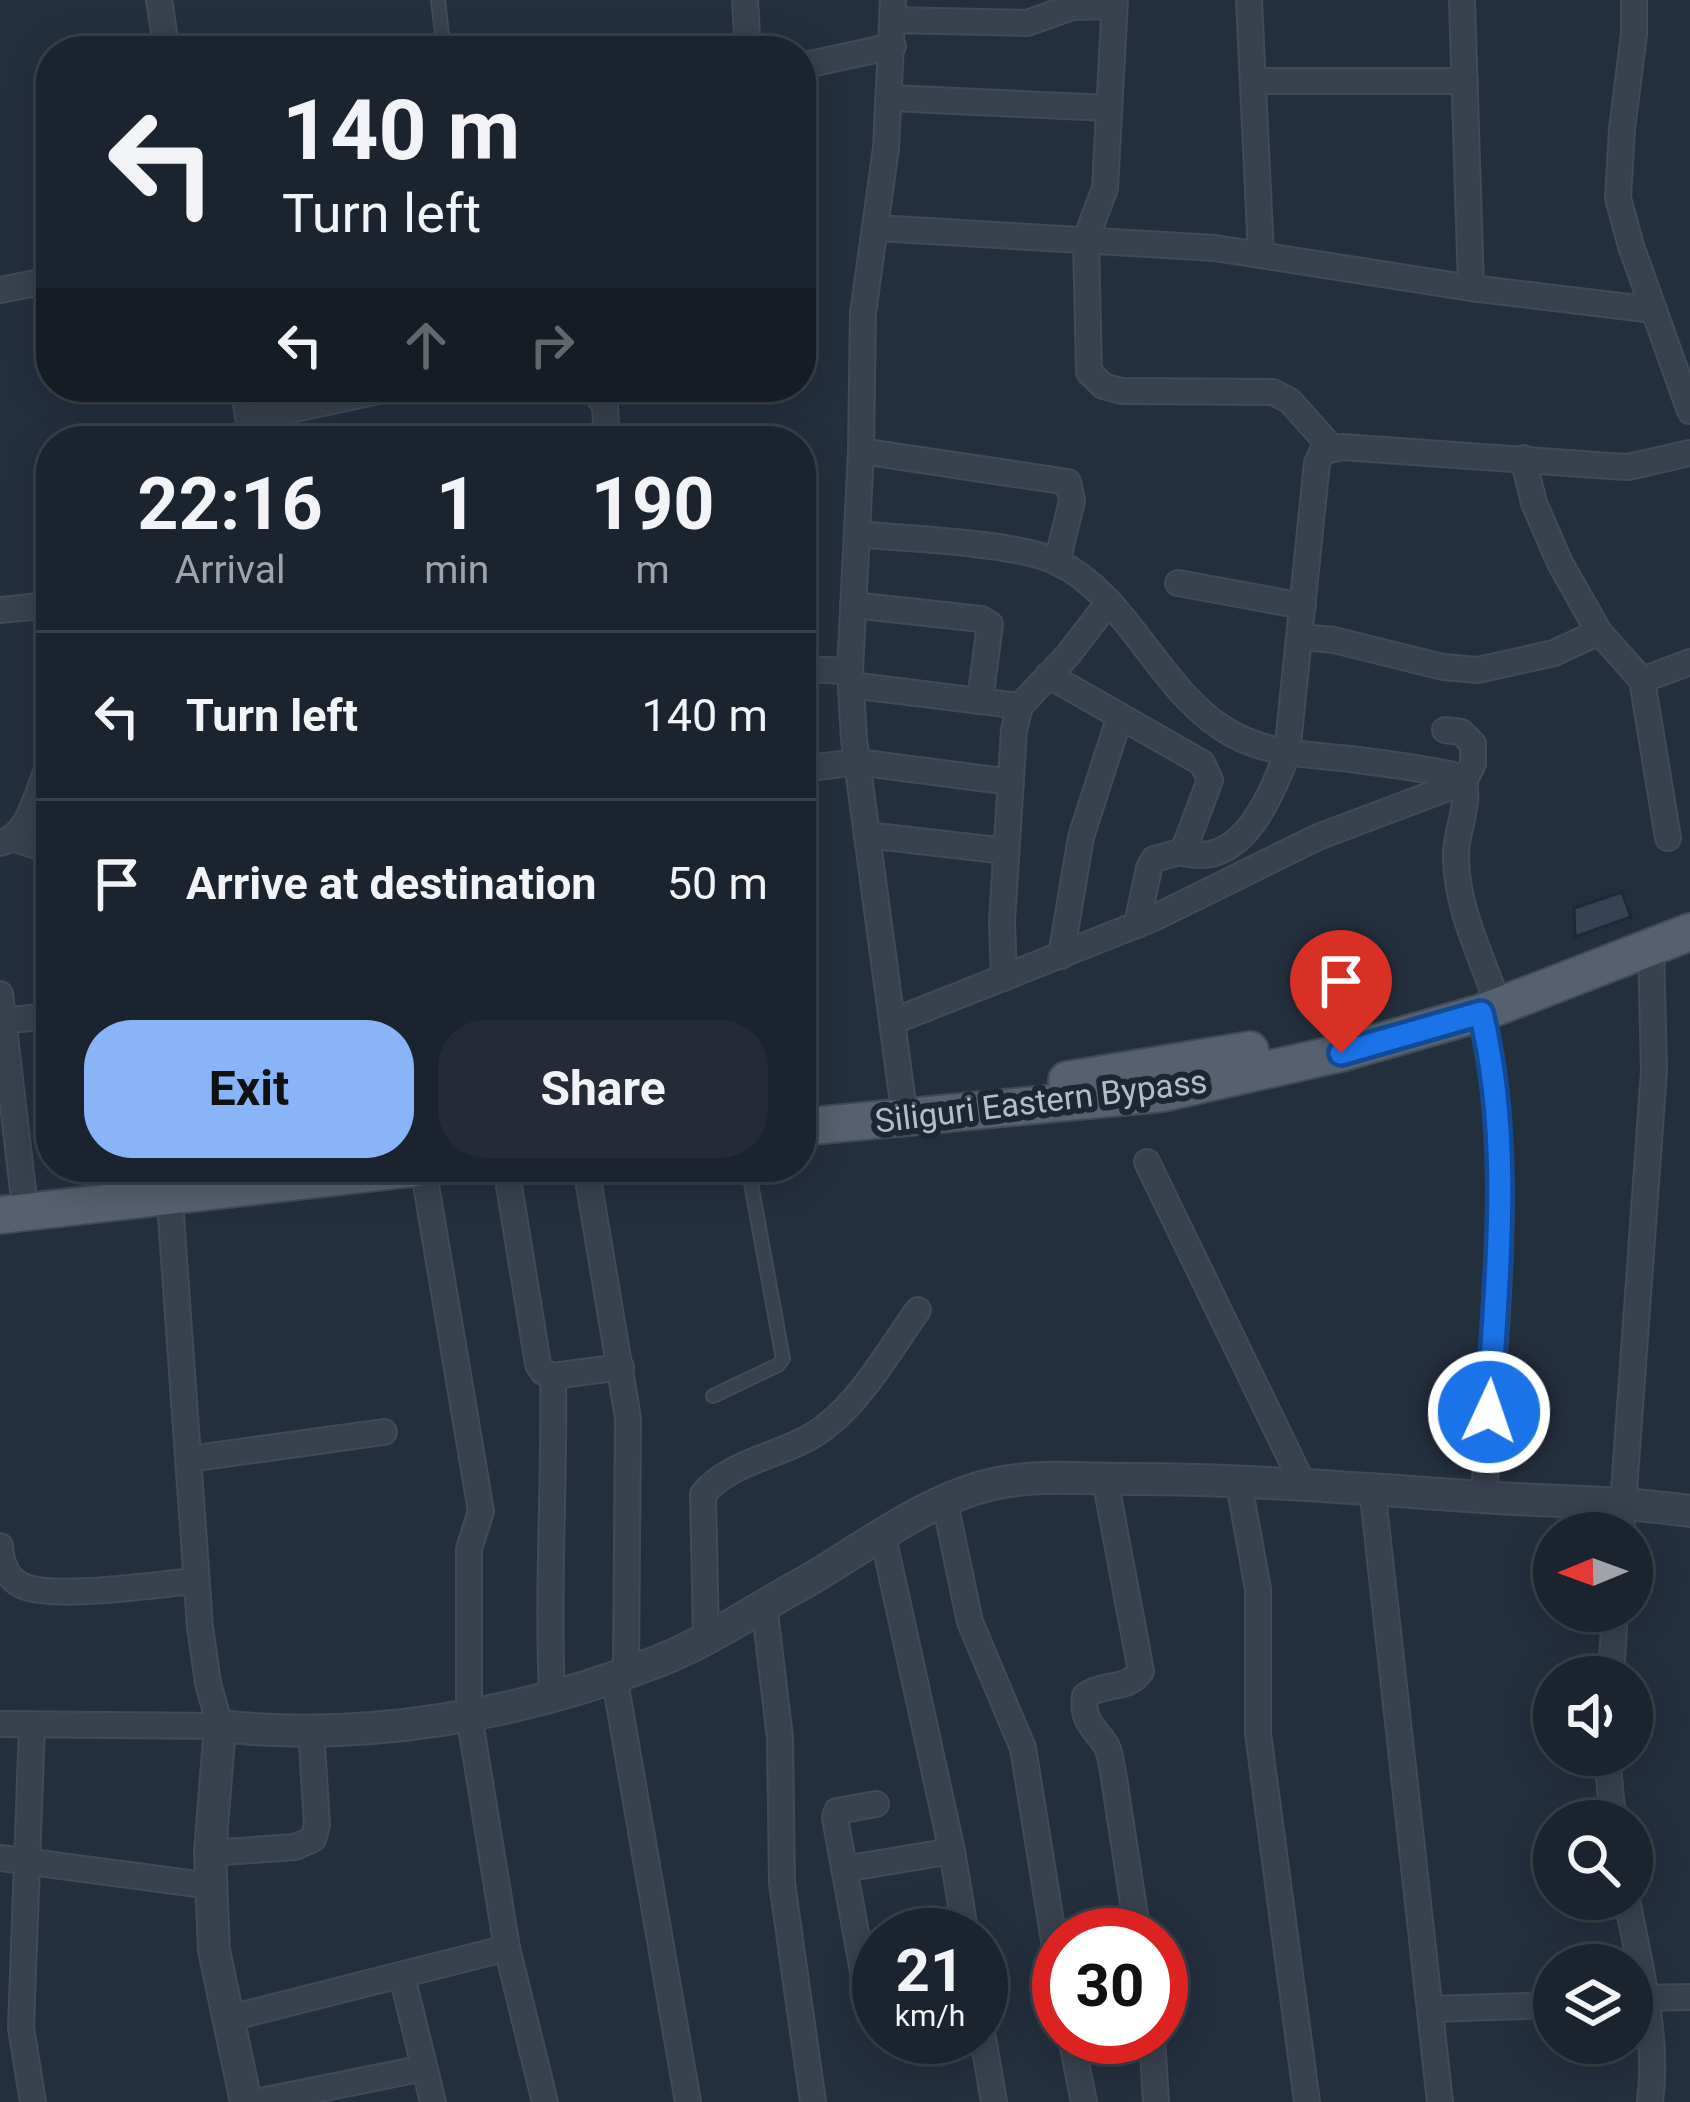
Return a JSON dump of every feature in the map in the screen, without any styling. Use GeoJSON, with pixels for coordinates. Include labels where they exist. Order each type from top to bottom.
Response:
{"type":"FeatureCollection","features":[{"type":"Feature","properties":{"kind":"main road","name":"Siliguri Eastern Bypass"},"geometry":{"type":"LineString","coordinates":[[1486,1000],[1690,911]]}},
{"type":"Feature","properties":{"kind":"main road","name":"Siliguri Eastern Bypass"},"geometry":{"type":"LineString","coordinates":[[816,1123],[903,1107],[1062,1092],[1341,1053],[1690,932]]}},
{"type":"Feature","properties":{"kind":"main road","name":"Siliguri Eastern Bypass"},"geometry":{"type":"LineString","coordinates":[[816,1105],[903,1107]]}},
{"type":"Feature","properties":{"kind":"main road"},"geometry":{"type":"LineString","coordinates":[[169,1185],[177,1182]]}},
{"type":"Feature","properties":{"kind":"main road"},"geometry":{"type":"LineString","coordinates":[[8,1199],[201,1182]]}},
{"type":"Feature","properties":{"kind":"street"},"geometry":{"type":"LineString","coordinates":[[159,0],[165,36]]}},
{"type":"Feature","properties":{"kind":"street"},"geometry":{"type":"LineString","coordinates":[[745,0],[747,36]]}},
{"type":"Feature","properties":{"kind":"street"},"geometry":{"type":"LineString","coordinates":[[1250,0],[1261,255]]}},
{"type":"Feature","properties":{"kind":"street"},"geometry":{"type":"LineString","coordinates":[[1462,0],[1471,288]]}},
{"type":"Feature","properties":{"kind":"street"},"geometry":{"type":"LineString","coordinates":[[1634,0],[1618,198],[1690,411]]}},
{"type":"Feature","properties":{"kind":"street"},"geometry":{"type":"LineString","coordinates":[[816,58],[893,22],[1027,22],[1072,7],[1114,3],[1105,188],[1086,239],[1088,372],[1094,380],[1122,391],[1273,392],[1289,401],[1331,447]]}},
{"type":"Feature","properties":{"kind":"street"},"geometry":{"type":"LineString","coordinates":[[893,22],[877,228],[862,313],[850,678],[903,1107]]}},
{"type":"Feature","properties":{"kind":"street"},"geometry":{"type":"LineString","coordinates":[[1253,81],[1465,81]]}},
{"type":"Feature","properties":{"kind":"street"},"geometry":{"type":"LineString","coordinates":[[890,98],[1108,108]]}},
{"type":"Feature","properties":{"kind":"street"},"geometry":{"type":"LineString","coordinates":[[877,228],[1086,239],[1261,255],[1654,310]]}},
{"type":"Feature","properties":{"kind":"street"},"geometry":{"type":"LineString","coordinates":[[0,290],[36,283]]}},
{"type":"Feature","properties":{"kind":"street"},"geometry":{"type":"LineString","coordinates":[[264,426],[346,402]]}},
{"type":"Feature","properties":{"kind":"street"},"geometry":{"type":"LineString","coordinates":[[1137,925],[1154,859],[1180,852],[1202,857],[1224,849],[1252,827],[1287,754],[1317,463],[1322,452],[1331,447],[1628,466],[1690,452]]}},
{"type":"Feature","properties":{"kind":"street"},"geometry":{"type":"LineString","coordinates":[[861,451],[1068,482],[1072,501],[1057,562]]}},
{"type":"Feature","properties":{"kind":"street"},"geometry":{"type":"LineString","coordinates":[[1523,458],[1534,503],[1560,563],[1611,645],[1642,680],[1668,838]]}},
{"type":"Feature","properties":{"kind":"street"},"geometry":{"type":"LineString","coordinates":[[856,534],[1026,553],[1057,562],[1108,603],[1204,714],[1258,747],[1435,771],[1464,782]]}},
{"type":"Feature","properties":{"kind":"street"},"geometry":{"type":"LineString","coordinates":[[1178,583],[1303,606]]}},
{"type":"Feature","properties":{"kind":"street"},"geometry":{"type":"LineString","coordinates":[[1004,978],[1001,921],[1014,730],[1020,706],[1108,603]]}},
{"type":"Feature","properties":{"kind":"street"},"geometry":{"type":"LineString","coordinates":[[853,605],[981,619],[990,624],[980,701]]}},
{"type":"Feature","properties":{"kind":"street"},"geometry":{"type":"LineString","coordinates":[[0,610],[36,606]]}},
{"type":"Feature","properties":{"kind":"street"},"geometry":{"type":"LineString","coordinates":[[1300,637],[1353,644],[1443,668],[1478,670],[1611,645]]}},
{"type":"Feature","properties":{"kind":"street"},"geometry":{"type":"LineString","coordinates":[[1642,680],[1690,662]]}},
{"type":"Feature","properties":{"kind":"street"},"geometry":{"type":"LineString","coordinates":[[816,672],[1020,706]]}},
{"type":"Feature","properties":{"kind":"street"},"geometry":{"type":"LineString","coordinates":[[1048,675],[1209,771],[1210,780],[1180,852]]}},
{"type":"Feature","properties":{"kind":"street"},"geometry":{"type":"LineString","coordinates":[[1061,956],[1082,838],[1120,716]]}},
{"type":"Feature","properties":{"kind":"street"},"geometry":{"type":"LineString","coordinates":[[1445,730],[1462,732],[1473,744],[1473,764],[1464,782],[1467,794],[1456,866],[1486,1000],[1498,1116],[1500,1199],[1484,1497]]}},
{"type":"Feature","properties":{"kind":"street"},"geometry":{"type":"LineString","coordinates":[[816,767],[857,762],[1011,782]]}},
{"type":"Feature","properties":{"kind":"street"},"geometry":{"type":"LineString","coordinates":[[894,1022],[1137,925],[1318,837],[1464,782]]}},
{"type":"Feature","properties":{"kind":"street"},"geometry":{"type":"LineString","coordinates":[[8,841],[24,829],[36,799]]}},
{"type":"Feature","properties":{"kind":"street"},"geometry":{"type":"LineString","coordinates":[[867,835],[1006,851]]}},
{"type":"Feature","properties":{"kind":"street"},"geometry":{"type":"LineString","coordinates":[[1622,1512],[1654,1071],[1652,946]]}},
{"type":"Feature","properties":{"kind":"street"},"geometry":{"type":"LineString","coordinates":[[0,994],[8,1199]]}},
{"type":"Feature","properties":{"kind":"street"},"geometry":{"type":"LineString","coordinates":[[2,1021],[36,1018]]}},
{"type":"Feature","properties":{"kind":"street"},"geometry":{"type":"LineString","coordinates":[[1147,1162],[1302,1482]]}},
{"type":"Feature","properties":{"kind":"street"},"geometry":{"type":"LineString","coordinates":[[426,1182],[481,1511],[469,1549],[469,1715],[507,1948],[545,2102]]}},
{"type":"Feature","properties":{"kind":"street"},"geometry":{"type":"LineString","coordinates":[[508,1182],[538,1364],[553,1376],[621,1367]]}},
{"type":"Feature","properties":{"kind":"street"},"geometry":{"type":"LineString","coordinates":[[589,1182],[621,1367],[629,1478],[620,1673],[688,2102]]}},
{"type":"Feature","properties":{"kind":"street"},"geometry":{"type":"LineString","coordinates":[[169,1185],[196,1581],[208,1683],[220,1726],[210,1853],[214,1950],[246,2102]]}},
{"type":"Feature","properties":{"kind":"street"},"geometry":{"type":"LineString","coordinates":[[706,1636],[703,1494],[715,1479],[783,1452],[825,1427],[862,1388],[918,1310]]}},
{"type":"Feature","properties":{"kind":"street"},"geometry":{"type":"LineString","coordinates":[[552,1695],[548,1590],[554,1489],[553,1376]]}},
{"type":"Feature","properties":{"kind":"street"},"geometry":{"type":"LineString","coordinates":[[189,1460],[385,1432]]}},
{"type":"Feature","properties":{"kind":"street"},"geometry":{"type":"LineString","coordinates":[[0,1724],[311,1729],[384,1726],[499,1711],[659,1661],[945,1502],[989,1485],[1036,1478],[1302,1482],[1484,1497],[1588,1512]]}},
{"type":"Feature","properties":{"kind":"street"},"geometry":{"type":"LineString","coordinates":[[1105,1479],[1141,1671],[1129,1683],[1092,1690],[1085,1696],[1084,1707],[1093,1731],[1107,1748],[1113,1772],[1134,1908]]}},
{"type":"Feature","properties":{"kind":"street"},"geometry":{"type":"LineString","coordinates":[[1238,1479],[1258,1589],[1258,1733],[1307,2102]]}},
{"type":"Feature","properties":{"kind":"street"},"geometry":{"type":"LineString","coordinates":[[1372,1487],[1440,2102]]}},
{"type":"Feature","properties":{"kind":"street"},"geometry":{"type":"LineString","coordinates":[[945,1502],[970,1622],[1023,1748],[1049,1908]]}},
{"type":"Feature","properties":{"kind":"street"},"geometry":{"type":"LineString","coordinates":[[1653,1514],[1690,1511]]}},
{"type":"Feature","properties":{"kind":"street"},"geometry":{"type":"LineString","coordinates":[[883,1536],[962,1908]]}},
{"type":"Feature","properties":{"kind":"street"},"geometry":{"type":"LineString","coordinates":[[0,1546],[4,1576],[23,1586],[54,1591],[196,1581]]}},
{"type":"Feature","properties":{"kind":"street"},"geometry":{"type":"LineString","coordinates":[[764,1604],[780,1738],[782,1883],[813,2102]]}},
{"type":"Feature","properties":{"kind":"street"},"geometry":{"type":"LineString","coordinates":[[32,1725],[21,2028],[33,2102]]}},
{"type":"Feature","properties":{"kind":"street"},"geometry":{"type":"LineString","coordinates":[[210,1853],[295,1847],[314,1839],[311,1729]]}},
{"type":"Feature","properties":{"kind":"street"},"geometry":{"type":"LineString","coordinates":[[852,1912],[835,1814],[876,1804]]}},
{"type":"Feature","properties":{"kind":"street"},"geometry":{"type":"LineString","coordinates":[[844,1869],[952,1851]]}},
{"type":"Feature","properties":{"kind":"street"},"geometry":{"type":"LineString","coordinates":[[0,1858],[212,1886]]}},
{"type":"Feature","properties":{"kind":"street"},"geometry":{"type":"LineString","coordinates":[[226,2019],[507,1948]]}},
{"type":"Feature","properties":{"kind":"street"},"geometry":{"type":"LineString","coordinates":[[402,1976],[433,2102]]}},
{"type":"Feature","properties":{"kind":"street"},"geometry":{"type":"LineString","coordinates":[[1653,1997],[1690,1996]]}},
{"type":"Feature","properties":{"kind":"street"},"geometry":{"type":"LineString","coordinates":[[1430,2008],[1533,2006]]}},
{"type":"Feature","properties":{"kind":"street"},"geometry":{"type":"LineString","coordinates":[[988,2064],[994,2102]]}},
{"type":"Feature","properties":{"kind":"street"},"geometry":{"type":"LineString","coordinates":[[1076,2064],[1084,2102]]}},
{"type":"Feature","properties":{"kind":"street"},"geometry":{"type":"LineString","coordinates":[[1154,2064],[1156,2102]]}},
{"type":"Feature","properties":{"kind":"street"},"geometry":{"type":"LineString","coordinates":[[1646,2064],[1650,2102]]}},
{"type":"Feature","properties":{"kind":"street"},"geometry":{"type":"LineString","coordinates":[[256,2102],[424,2068]]}},
{"type":"Feature","properties":{"kind":"lane"},"geometry":{"type":"LineString","coordinates":[[438,0],[442,36]]}},
{"type":"Feature","properties":{"kind":"lane"},"geometry":{"type":"LineString","coordinates":[[713,1396],[783,1359],[751,1182]]}},
{"type":"Feature","properties":{"kind":"building"},"geometry":{"type":"Polygon","coordinates":[[[1622,892],[1631,917],[1575,937],[1574,908],[1622,892]]]}},
{"type":"Feature","properties":{"kind":"route"},"geometry":{"type":"LineString","coordinates":[[1341,1053],[1481,1013],[1498,1116],[1500,1199],[1489,1412]]}}]}
